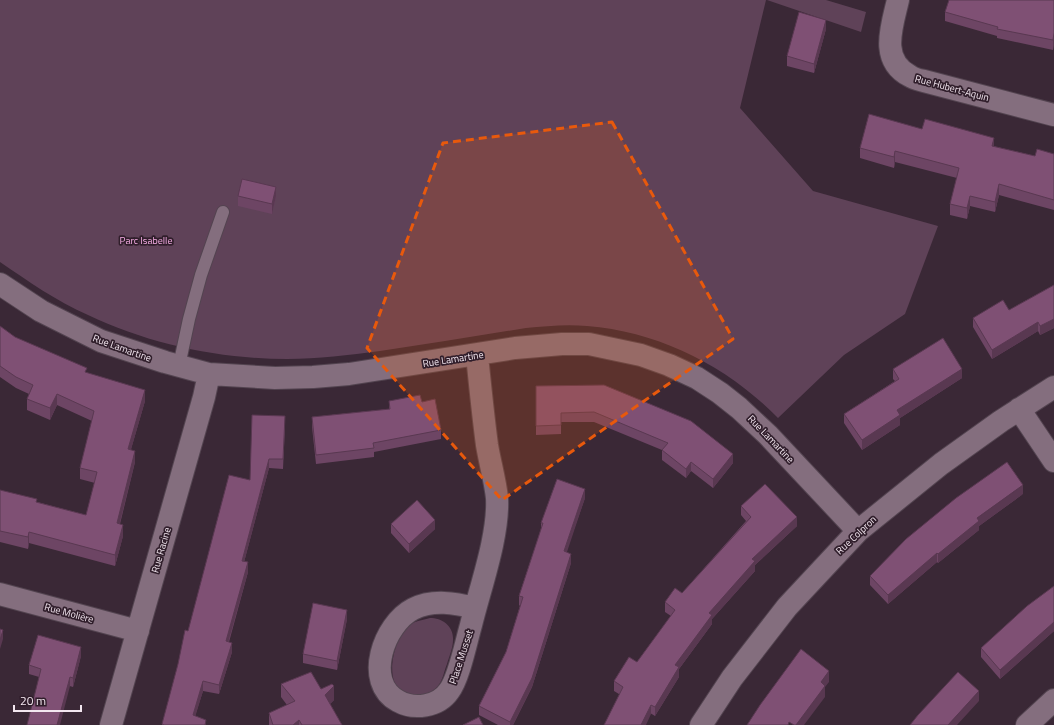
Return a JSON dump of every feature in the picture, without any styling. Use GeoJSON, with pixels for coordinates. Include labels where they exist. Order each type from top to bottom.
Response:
{"type":"FeatureCollection","features":[{"type":"Feature","properties":{"kind":"street","name":"Rue Hubert-Aquin"},"geometry":{"type":"LineString","coordinates":[[898,0],[889,42],[890,52],[900,70],[910,77],[1054,115]]}},
{"type":"Feature","properties":{"kind":"street","name":"Rue Lamartine"},"geometry":{"type":"LineString","coordinates":[[0,284],[41,311],[101,341],[126,350],[209,374],[275,378],[313,377],[377,370],[534,346],[562,344],[589,344],[641,355],[684,371],[714,388],[752,418],[858,531]]}},
{"type":"Feature","properties":{"kind":"street","name":"Place Musset"},"geometry":{"type":"LineString","coordinates":[[475,608],[449,603],[433,604],[414,608],[398,620],[388,635],[381,658],[380,680],[384,689],[390,696],[408,706],[417,707],[428,705],[444,697],[450,691],[463,655],[475,608],[492,541],[497,500],[487,444],[477,355]]}},
{"type":"Feature","properties":{"kind":"street","name":"Rue Racine"},"geometry":{"type":"LineString","coordinates":[[111,725],[204,397],[209,374]]}},
{"type":"Feature","properties":{"kind":"street","name":"Rue Colpron"},"geometry":{"type":"LineString","coordinates":[[701,725],[732,678],[787,607],[858,531],[941,464],[1019,409],[1054,387]]}},
{"type":"Feature","properties":{"kind":"street"},"geometry":{"type":"LineString","coordinates":[[1019,409],[1054,461]]}},
{"type":"Feature","properties":{"kind":"street","name":"Rue Molière"},"geometry":{"type":"LineString","coordinates":[[0,594],[138,631]]}},
{"type":"Feature","properties":{"kind":"street"},"geometry":{"type":"LineString","coordinates":[[1027,725],[1054,700]]}},
{"type":"Feature","properties":{"kind":"lane"},"geometry":{"type":"LineString","coordinates":[[179,366],[189,319],[201,275],[223,212]]}},
{"type":"Feature","properties":{"kind":"highlighted area"},"geometry":{"type":"Polygon","coordinates":[[[612,122],[733,339],[502,500],[367,348],[443,143],[612,122]]]}},
{"type":"Feature","properties":{"kind":"green space","name":"Parc Isabelle"},"geometry":{"type":"Polygon","coordinates":[[[0,0],[766,0],[740,108],[813,191],[938,226],[905,314],[844,355],[778,418],[758,399],[737,383],[691,355],[666,344],[640,336],[614,330],[579,325],[526,328],[380,351],[287,359],[210,353],[160,342],[111,325],[76,309],[53,297],[0,262],[0,0]]]}},
{"type":"Feature","properties":{"kind":"green space"},"geometry":{"type":"Polygon","coordinates":[[[767,0],[826,0],[866,12],[861,32],[767,0]]]}},
{"type":"Feature","properties":{"kind":"green space"},"geometry":{"type":"Polygon","coordinates":[[[430,618],[443,621],[452,631],[452,649],[440,684],[426,694],[411,695],[400,690],[395,683],[392,667],[393,658],[399,640],[407,627],[415,622],[430,618]]]}},
{"type":"Feature","properties":{"kind":"building"},"geometry":{"type":"Polygon","coordinates":[[[949,0],[1054,0],[1053,40],[997,29],[998,27],[945,12],[949,0]]]}},
{"type":"Feature","properties":{"kind":"building"},"geometry":{"type":"Polygon","coordinates":[[[799,12],[826,20],[814,64],[787,56],[799,12]]]}},
{"type":"Feature","properties":{"kind":"building"},"geometry":{"type":"Polygon","coordinates":[[[869,114],[922,129],[925,119],[994,138],[992,146],[1035,156],[1037,149],[1054,154],[1054,200],[999,184],[995,202],[970,196],[967,208],[950,204],[959,168],[895,151],[894,157],[860,148],[869,114]]]}},
{"type":"Feature","properties":{"kind":"building"},"geometry":{"type":"Polygon","coordinates":[[[242,179],[276,187],[272,204],[238,196],[242,179]]]}},
{"type":"Feature","properties":{"kind":"building"},"geometry":{"type":"Polygon","coordinates":[[[1054,285],[1054,319],[1040,326],[1038,322],[992,350],[973,318],[1003,300],[1009,310],[1054,285]]]}},
{"type":"Feature","properties":{"kind":"building"},"geometry":{"type":"Polygon","coordinates":[[[0,326],[15,337],[87,368],[85,372],[145,390],[128,449],[135,451],[117,523],[123,525],[115,555],[29,532],[28,537],[0,531],[0,490],[37,499],[36,502],[86,515],[97,472],[80,468],[94,411],[57,394],[50,408],[27,399],[33,385],[16,377],[0,366],[0,326]]]}},
{"type":"Feature","properties":{"kind":"building"},"geometry":{"type":"Polygon","coordinates":[[[943,338],[962,369],[897,410],[900,415],[862,440],[844,414],[899,379],[893,369],[943,338]]]}},
{"type":"Feature","properties":{"kind":"building"},"geometry":{"type":"Polygon","coordinates":[[[604,385],[691,421],[733,454],[713,479],[691,462],[686,469],[662,450],[668,443],[594,412],[561,413],[561,425],[536,426],[536,386],[604,385]]]}},
{"type":"Feature","properties":{"kind":"building"},"geometry":{"type":"Polygon","coordinates":[[[420,395],[422,402],[435,399],[441,430],[373,443],[374,448],[316,455],[312,417],[390,409],[389,401],[420,395]]]}},
{"type":"Feature","properties":{"kind":"building"},"geometry":{"type":"Polygon","coordinates":[[[252,415],[285,416],[283,459],[269,459],[242,561],[248,562],[226,641],[232,643],[219,685],[203,681],[193,715],[206,720],[205,725],[164,725],[162,724],[178,664],[185,630],[188,631],[229,475],[250,480],[252,415]]]}},
{"type":"Feature","properties":{"kind":"building"},"geometry":{"type":"Polygon","coordinates":[[[1007,462],[1023,485],[977,518],[979,521],[938,554],[937,553],[888,595],[870,576],[906,539],[956,498],[1007,462]]]}},
{"type":"Feature","properties":{"kind":"building"},"geometry":{"type":"Polygon","coordinates":[[[557,479],[585,489],[564,551],[571,554],[532,678],[510,722],[479,706],[506,652],[523,597],[519,596],[543,523],[541,523],[557,479]]]}},
{"type":"Feature","properties":{"kind":"building"},"geometry":{"type":"Polygon","coordinates":[[[765,484],[797,517],[752,559],[755,561],[709,613],[712,615],[675,665],[679,667],[655,707],[651,705],[641,725],[604,725],[623,687],[614,681],[629,657],[637,662],[675,610],[665,602],[675,588],[682,593],[751,517],[741,506],[765,484]]]}},
{"type":"Feature","properties":{"kind":"building"},"geometry":{"type":"Polygon","coordinates":[[[417,500],[435,520],[409,544],[391,524],[417,500]]]}},
{"type":"Feature","properties":{"kind":"building"},"geometry":{"type":"Polygon","coordinates":[[[1054,586],[1054,622],[1000,670],[981,648],[1027,606],[1054,586]]]}},
{"type":"Feature","properties":{"kind":"building"},"geometry":{"type":"Polygon","coordinates":[[[313,603],[347,610],[337,661],[303,654],[313,603]]]}},
{"type":"Feature","properties":{"kind":"building"},"geometry":{"type":"Polygon","coordinates":[[[0,629],[3,630],[0,640],[0,629]]]}},
{"type":"Feature","properties":{"kind":"building"},"geometry":{"type":"Polygon","coordinates":[[[38,635],[81,647],[73,678],[70,677],[57,725],[27,725],[41,669],[29,665],[38,635]]]}},
{"type":"Feature","properties":{"kind":"building"},"geometry":{"type":"Polygon","coordinates":[[[801,649],[829,671],[821,682],[825,686],[796,725],[789,722],[788,725],[747,725],[760,705],[801,649]]]}},
{"type":"Feature","properties":{"kind":"building"},"geometry":{"type":"Polygon","coordinates":[[[311,672],[321,689],[332,684],[334,686],[325,695],[342,725],[302,725],[299,720],[293,725],[273,725],[269,713],[295,701],[281,684],[311,672]]]}},
{"type":"Feature","properties":{"kind":"building"},"geometry":{"type":"Polygon","coordinates":[[[958,672],[979,691],[948,725],[910,725],[918,715],[958,672]]]}},
{"type":"Feature","properties":{"kind":"building"},"geometry":{"type":"Polygon","coordinates":[[[479,717],[483,725],[463,725],[479,717]]]}}]}
